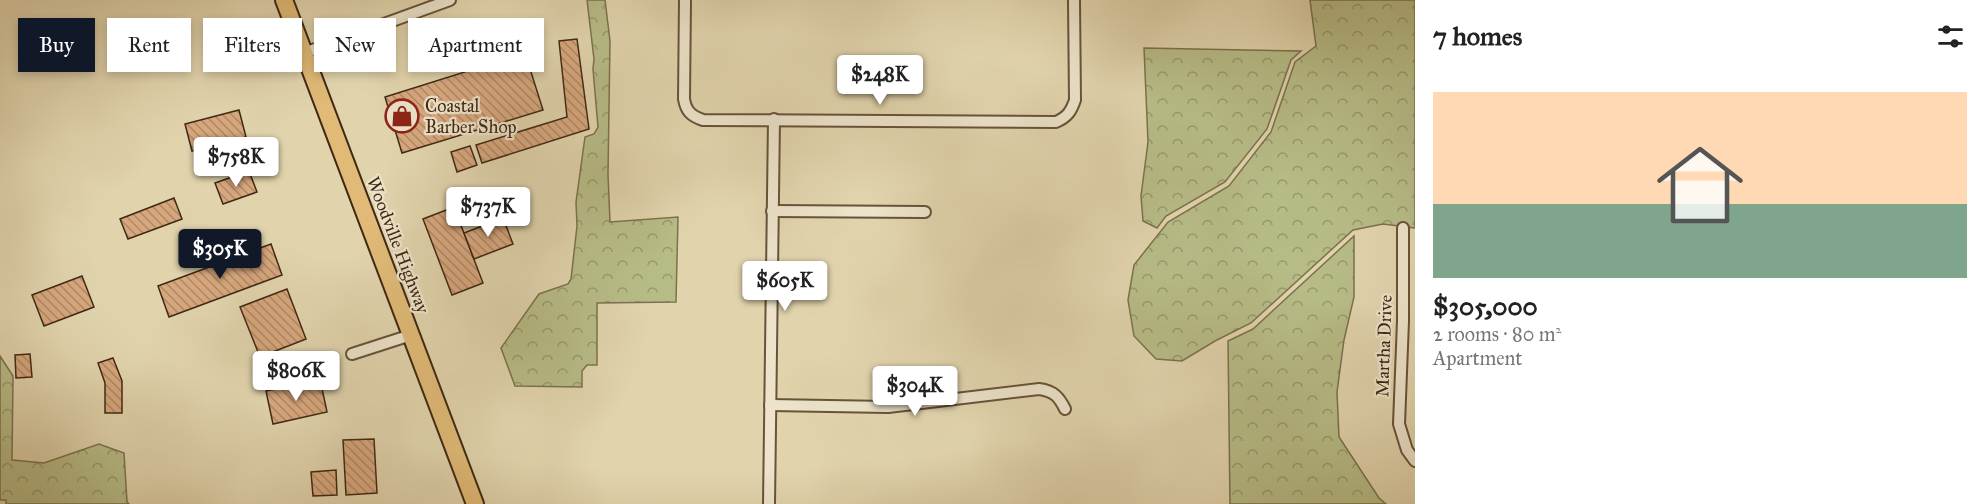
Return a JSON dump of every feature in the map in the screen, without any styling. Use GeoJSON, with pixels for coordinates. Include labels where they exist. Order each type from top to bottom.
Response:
{"type":"FeatureCollection","features":[{"type":"Feature","properties":{"kind":"main road","name":"Woodville Highway"},"geometry":{"type":"LineString","coordinates":[[284,0],[475,504]]}},
{"type":"Feature","properties":{"kind":"street"},"geometry":{"type":"LineString","coordinates":[[304,53],[450,0]]}},
{"type":"Feature","properties":{"kind":"street"},"geometry":{"type":"LineString","coordinates":[[685,0],[684,99],[686,109],[692,116],[703,120],[1056,122],[1065,118],[1071,111],[1075,100],[1074,0]]}},
{"type":"Feature","properties":{"kind":"street"},"geometry":{"type":"LineString","coordinates":[[769,504],[774,119]]}},
{"type":"Feature","properties":{"kind":"street"},"geometry":{"type":"LineString","coordinates":[[772,211],[925,212]]}},
{"type":"Feature","properties":{"kind":"street","name":"Martha Drive"},"geometry":{"type":"LineString","coordinates":[[1402,228],[1403,321],[1399,424],[1407,450],[1415,461]]}},
{"type":"Feature","properties":{"kind":"street"},"geometry":{"type":"LineString","coordinates":[[1403,321],[1415,319]]}},
{"type":"Feature","properties":{"kind":"street"},"geometry":{"type":"LineString","coordinates":[[352,354],[411,334]]}},
{"type":"Feature","properties":{"kind":"street"},"geometry":{"type":"LineString","coordinates":[[770,405],[888,407],[1039,389],[1047,390],[1059,397],[1065,409]]}},
{"type":"Feature","properties":{"kind":"green space"},"geometry":{"type":"Polygon","coordinates":[[[587,0],[605,0],[610,41],[608,175],[610,222],[678,217],[676,302],[597,303],[597,365],[587,365],[582,371],[582,387],[515,386],[501,348],[539,294],[568,284],[571,279],[577,226],[576,202],[585,137],[594,134],[598,127],[594,59],[587,0]]]}},
{"type":"Feature","properties":{"kind":"green space"},"geometry":{"type":"Polygon","coordinates":[[[1310,0],[1415,0],[1415,228],[1383,224],[1353,230],[1251,323],[1182,361],[1156,359],[1134,336],[1128,300],[1134,265],[1168,222],[1229,186],[1271,132],[1295,62],[1316,46],[1310,0]]]}},
{"type":"Feature","properties":{"kind":"green space"},"geometry":{"type":"Polygon","coordinates":[[[1144,48],[1301,51],[1291,60],[1267,129],[1225,182],[1166,216],[1157,228],[1143,221],[1141,196],[1148,142],[1144,48]]]}},
{"type":"Feature","properties":{"kind":"green space"},"geometry":{"type":"Polygon","coordinates":[[[1354,236],[1354,297],[1344,340],[1337,392],[1339,437],[1379,498],[1386,504],[1230,504],[1228,341],[1253,329],[1354,236]]]}},
{"type":"Feature","properties":{"kind":"green space"},"geometry":{"type":"Polygon","coordinates":[[[0,356],[13,376],[12,460],[44,463],[99,444],[124,453],[129,504],[6,504],[6,500],[0,500],[0,356]]]}},
{"type":"Feature","properties":{"kind":"building"},"geometry":{"type":"Polygon","coordinates":[[[577,39],[589,129],[482,163],[476,145],[567,117],[559,41],[577,39]]]}},
{"type":"Feature","properties":{"kind":"building"},"geometry":{"type":"Polygon","coordinates":[[[465,72],[531,72],[543,110],[402,153],[385,97],[465,72]]]}},
{"type":"Feature","properties":{"kind":"building"},"geometry":{"type":"Polygon","coordinates":[[[239,110],[246,137],[192,151],[185,124],[239,110]]]}},
{"type":"Feature","properties":{"kind":"building"},"geometry":{"type":"Polygon","coordinates":[[[470,146],[477,165],[457,172],[451,152],[470,146]]]}},
{"type":"Feature","properties":{"kind":"building"},"geometry":{"type":"Polygon","coordinates":[[[249,171],[257,192],[223,204],[215,183],[249,171]]]}},
{"type":"Feature","properties":{"kind":"building"},"geometry":{"type":"Polygon","coordinates":[[[174,198],[182,219],[128,239],[120,219],[174,198]]]}},
{"type":"Feature","properties":{"kind":"building"},"geometry":{"type":"Polygon","coordinates":[[[454,207],[483,283],[452,295],[423,219],[454,207]]]}},
{"type":"Feature","properties":{"kind":"building"},"geometry":{"type":"Polygon","coordinates":[[[503,218],[513,244],[474,259],[464,233],[503,218]]]}},
{"type":"Feature","properties":{"kind":"building"},"geometry":{"type":"Polygon","coordinates":[[[271,244],[282,275],[169,317],[158,286],[271,244]]]}},
{"type":"Feature","properties":{"kind":"building"},"geometry":{"type":"Polygon","coordinates":[[[82,276],[94,307],[44,326],[32,295],[82,276]]]}},
{"type":"Feature","properties":{"kind":"building"},"geometry":{"type":"Polygon","coordinates":[[[287,289],[306,339],[260,357],[240,307],[287,289]]]}},
{"type":"Feature","properties":{"kind":"building"},"geometry":{"type":"Polygon","coordinates":[[[30,354],[32,377],[16,378],[15,355],[30,354]]]}},
{"type":"Feature","properties":{"kind":"building"},"geometry":{"type":"Polygon","coordinates":[[[113,358],[122,381],[122,413],[105,413],[105,383],[98,363],[113,358]]]}},
{"type":"Feature","properties":{"kind":"building"},"geometry":{"type":"Polygon","coordinates":[[[320,379],[327,412],[273,424],[266,391],[320,379]]]}},
{"type":"Feature","properties":{"kind":"building"},"geometry":{"type":"Polygon","coordinates":[[[374,439],[377,493],[346,495],[343,440],[374,439]]]}},
{"type":"Feature","properties":{"kind":"building"},"geometry":{"type":"Polygon","coordinates":[[[336,470],[337,495],[313,496],[311,472],[336,470]]]}},
{"type":"Feature","properties":{"kind":"place","name":"Coastal Barber Shop"},"geometry":{"type":"Point","coordinates":[402,116]}}]}
